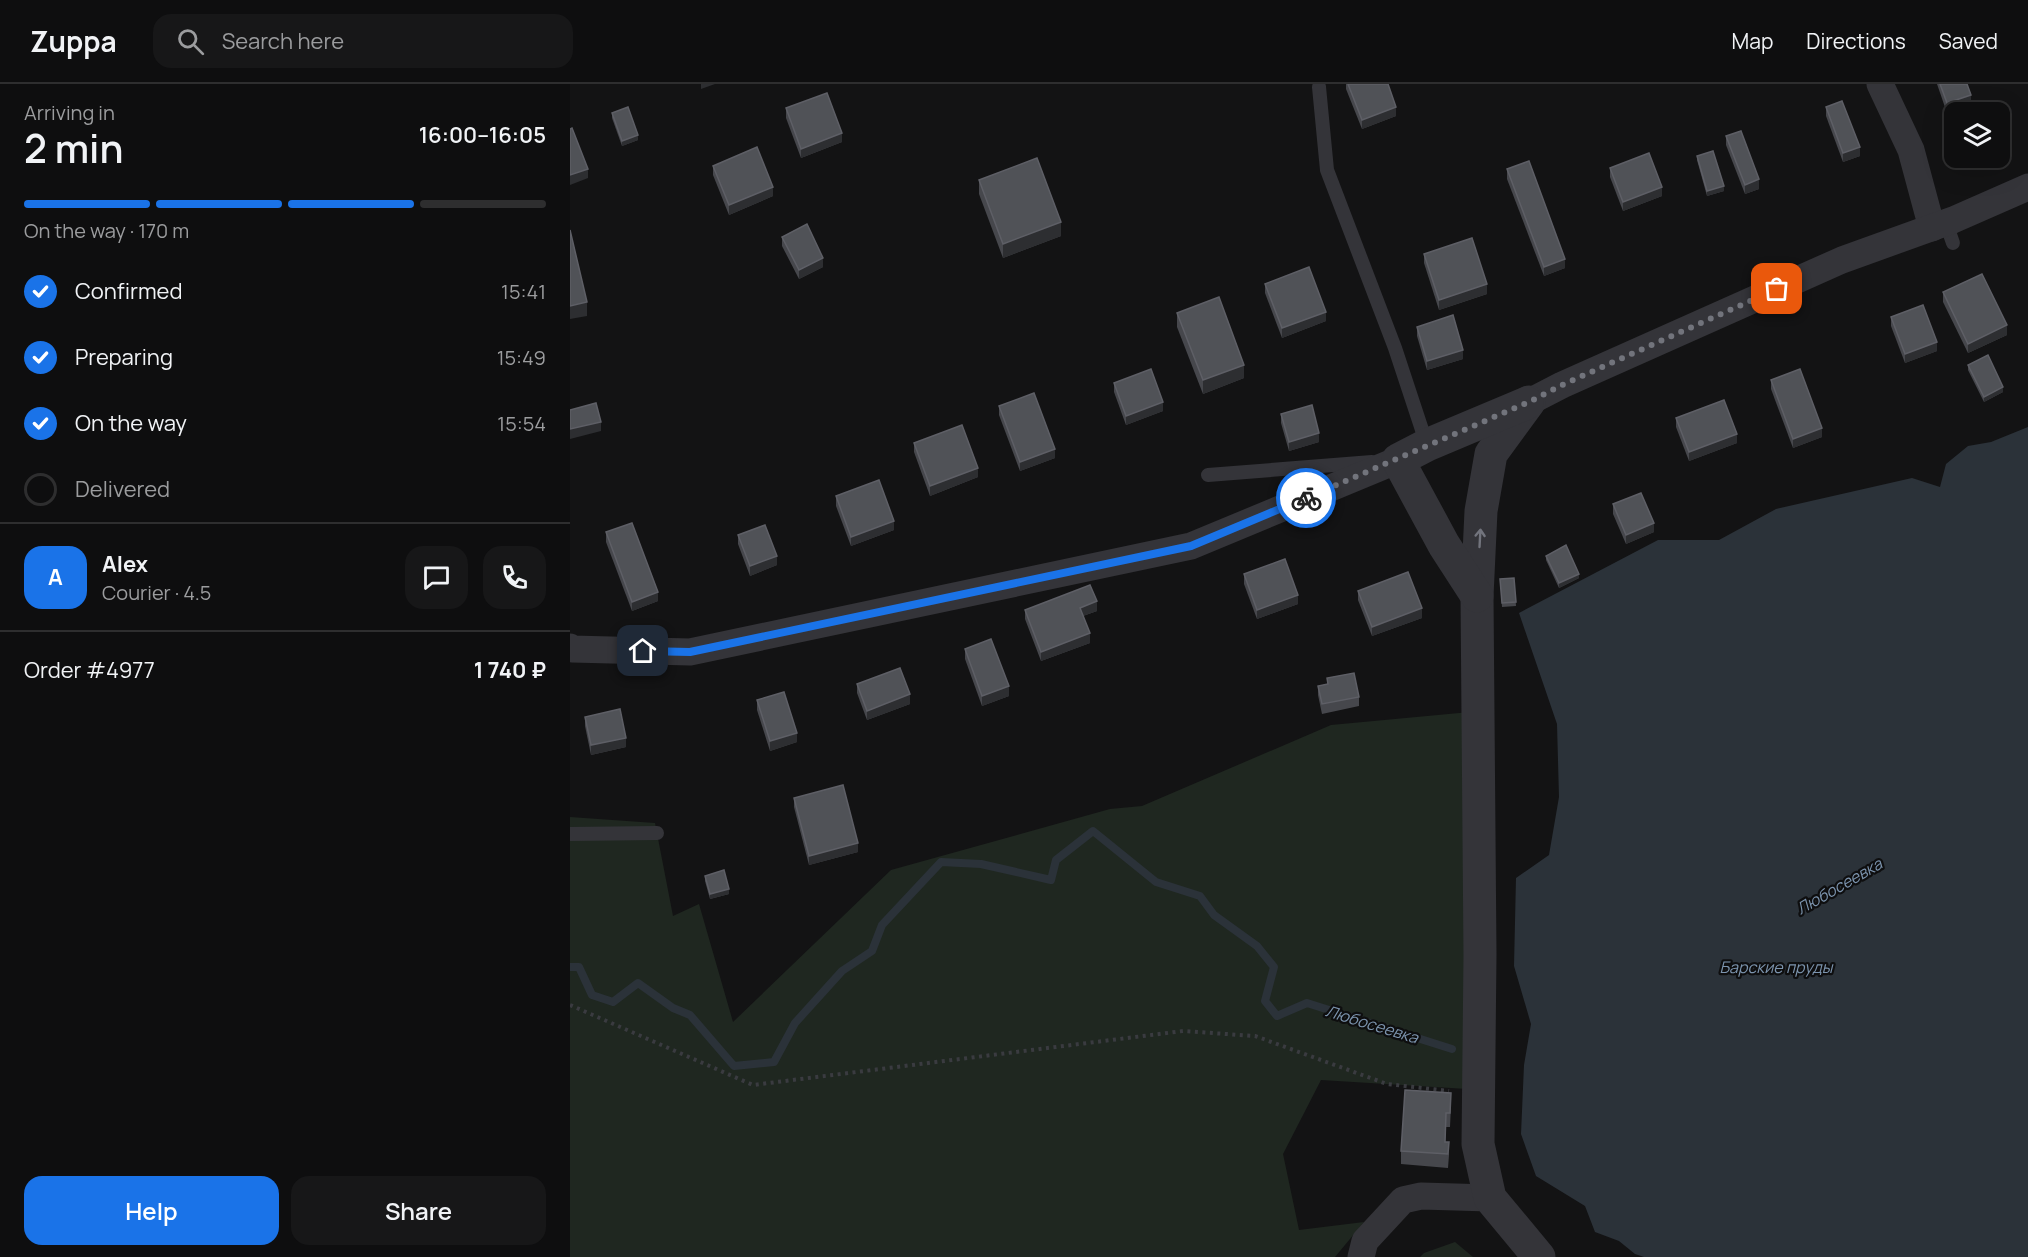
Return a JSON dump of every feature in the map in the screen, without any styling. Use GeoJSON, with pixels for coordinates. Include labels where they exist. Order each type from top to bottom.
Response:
{"type":"FeatureCollection","features":[{"type":"Feature","properties":{"kind":"street"},"geometry":{"type":"LineString","coordinates":[[1880,84],[1911,150],[1944,231]]}},
{"type":"Feature","properties":{"kind":"street"},"geometry":{"type":"LineString","coordinates":[[571,649],[690,652],[1191,546],[1398,460],[1842,260],[1944,231],[2028,187]]}},
{"type":"Feature","properties":{"kind":"street"},"geometry":{"type":"LineString","coordinates":[[1529,402],[1491,454],[1482,511],[1477,596],[1480,955],[1478,1144],[1490,1198],[1539,1257]]}},
{"type":"Feature","properties":{"kind":"street"},"geometry":{"type":"LineString","coordinates":[[1462,431],[1491,454]]}},
{"type":"Feature","properties":{"kind":"street"},"geometry":{"type":"LineString","coordinates":[[1398,460],[1444,545],[1477,596]]}},
{"type":"Feature","properties":{"kind":"street"},"geometry":{"type":"LineString","coordinates":[[1360,1257],[1365,1240],[1403,1200],[1421,1196],[1490,1198]]}},
{"type":"Feature","properties":{"kind":"lane"},"geometry":{"type":"LineString","coordinates":[[1319,87],[1327,170],[1395,348],[1427,445]]}},
{"type":"Feature","properties":{"kind":"lane"},"geometry":{"type":"LineString","coordinates":[[1208,475],[1398,460]]}},
{"type":"Feature","properties":{"kind":"lane"},"geometry":{"type":"LineString","coordinates":[[570,834],[657,833]]}},
{"type":"Feature","properties":{"kind":"path"},"geometry":{"type":"LineString","coordinates":[[570,1005],[753,1085],[1183,1031],[1255,1036],[1387,1084],[1479,1095]]}},
{"type":"Feature","properties":{"kind":"shaded area"},"geometry":{"type":"Polygon","coordinates":[[[1470,712],[1467,1089],[1321,1080],[1283,1154],[1299,1230],[1364,1222],[1335,1257],[570,1257],[570,817],[655,823],[673,916],[699,904],[733,1022],[891,870],[1110,809],[1142,806],[1331,725],[1470,712]]]}},
{"type":"Feature","properties":{"kind":"shaded area"},"geometry":{"type":"Polygon","coordinates":[[[1455,1242],[1473,1257],[1420,1257],[1424,1253],[1455,1242]]]}},
{"type":"Feature","properties":{"kind":"water","name":"Барские пруды"},"geometry":{"type":"Polygon","coordinates":[[[2028,427],[2028,1257],[1644,1257],[1635,1254],[1619,1241],[1595,1232],[1585,1206],[1536,1176],[1521,1134],[1524,1065],[1531,1024],[1514,966],[1516,878],[1549,855],[1559,797],[1557,724],[1519,613],[1658,540],[1719,540],[1776,509],[1912,478],[1940,487],[1946,464],[1968,446],[1991,442],[2028,427]]]}},
{"type":"Feature","properties":{"kind":"building"},"geometry":{"type":"Polygon","coordinates":[[[1348,84],[1388,84],[1396,107],[1362,120],[1348,84]]]}},
{"type":"Feature","properties":{"kind":"building"},"geometry":{"type":"Polygon","coordinates":[[[1940,84],[1967,84],[1971,95],[1947,102],[1940,84]]]}},
{"type":"Feature","properties":{"kind":"building"},"geometry":{"type":"Polygon","coordinates":[[[827,93],[842,133],[801,149],[786,108],[827,93]]]}},
{"type":"Feature","properties":{"kind":"building"},"geometry":{"type":"Polygon","coordinates":[[[1842,101],[1860,147],[1843,153],[1826,107],[1842,101]]]}},
{"type":"Feature","properties":{"kind":"building"},"geometry":{"type":"Polygon","coordinates":[[[628,107],[638,135],[622,141],[612,113],[628,107]]]}},
{"type":"Feature","properties":{"kind":"building"},"geometry":{"type":"Polygon","coordinates":[[[572,128],[588,169],[570,175],[570,129],[572,128]]]}},
{"type":"Feature","properties":{"kind":"building"},"geometry":{"type":"Polygon","coordinates":[[[1741,131],[1759,179],[1745,185],[1726,136],[1741,131]]]}},
{"type":"Feature","properties":{"kind":"building"},"geometry":{"type":"Polygon","coordinates":[[[757,147],[773,187],[729,205],[713,166],[757,147]]]}},
{"type":"Feature","properties":{"kind":"building"},"geometry":{"type":"Polygon","coordinates":[[[1713,151],[1724,186],[1707,191],[1697,156],[1713,151]]]}},
{"type":"Feature","properties":{"kind":"building"},"geometry":{"type":"Polygon","coordinates":[[[1649,153],[1662,187],[1623,202],[1610,168],[1649,153]]]}},
{"type":"Feature","properties":{"kind":"building"},"geometry":{"type":"Polygon","coordinates":[[[1037,158],[1061,222],[1003,244],[979,180],[1037,158]]]}},
{"type":"Feature","properties":{"kind":"building"},"geometry":{"type":"Polygon","coordinates":[[[1529,161],[1565,259],[1544,267],[1507,169],[1529,161]]]}},
{"type":"Feature","properties":{"kind":"building"},"geometry":{"type":"Polygon","coordinates":[[[807,224],[823,258],[799,270],[782,237],[807,224]]]}},
{"type":"Feature","properties":{"kind":"building"},"geometry":{"type":"Polygon","coordinates":[[[570,230],[587,302],[570,306],[570,230]]]}},
{"type":"Feature","properties":{"kind":"building"},"geometry":{"type":"Polygon","coordinates":[[[1472,238],[1487,284],[1439,300],[1424,254],[1472,238]]]}},
{"type":"Feature","properties":{"kind":"building"},"geometry":{"type":"Polygon","coordinates":[[[1309,267],[1326,312],[1282,328],[1265,284],[1309,267]]]}},
{"type":"Feature","properties":{"kind":"building"},"geometry":{"type":"Polygon","coordinates":[[[1982,274],[2007,325],[1968,344],[1943,292],[1982,274]]]}},
{"type":"Feature","properties":{"kind":"building"},"geometry":{"type":"Polygon","coordinates":[[[1219,297],[1244,365],[1203,380],[1177,313],[1219,297]]]}},
{"type":"Feature","properties":{"kind":"building"},"geometry":{"type":"Polygon","coordinates":[[[1923,305],[1937,342],[1905,354],[1891,317],[1923,305]]]}},
{"type":"Feature","properties":{"kind":"building"},"geometry":{"type":"Polygon","coordinates":[[[1453,315],[1463,350],[1427,361],[1417,327],[1453,315]]]}},
{"type":"Feature","properties":{"kind":"building"},"geometry":{"type":"Polygon","coordinates":[[[1988,355],[2003,387],[1984,397],[1968,365],[1988,355]]]}},
{"type":"Feature","properties":{"kind":"building"},"geometry":{"type":"Polygon","coordinates":[[[1151,369],[1163,402],[1126,416],[1114,383],[1151,369]]]}},
{"type":"Feature","properties":{"kind":"building"},"geometry":{"type":"Polygon","coordinates":[[[1800,369],[1822,428],[1793,439],[1771,380],[1800,369]]]}},
{"type":"Feature","properties":{"kind":"building"},"geometry":{"type":"Polygon","coordinates":[[[1034,393],[1055,449],[1020,462],[999,406],[1034,393]]]}},
{"type":"Feature","properties":{"kind":"building"},"geometry":{"type":"Polygon","coordinates":[[[1724,400],[1737,434],[1689,452],[1676,418],[1724,400]]]}},
{"type":"Feature","properties":{"kind":"building"},"geometry":{"type":"Polygon","coordinates":[[[596,403],[601,422],[570,429],[570,410],[596,403]]]}},
{"type":"Feature","properties":{"kind":"building"},"geometry":{"type":"Polygon","coordinates":[[[1312,405],[1319,433],[1289,442],[1281,414],[1312,405]]]}},
{"type":"Feature","properties":{"kind":"building"},"geometry":{"type":"Polygon","coordinates":[[[962,425],[978,468],[930,486],[914,443],[962,425]]]}},
{"type":"Feature","properties":{"kind":"building"},"geometry":{"type":"Polygon","coordinates":[[[879,480],[894,521],[851,537],[836,496],[879,480]]]}},
{"type":"Feature","properties":{"kind":"building"},"geometry":{"type":"Polygon","coordinates":[[[1641,493],[1654,523],[1626,535],[1613,504],[1641,493]]]}},
{"type":"Feature","properties":{"kind":"building"},"geometry":{"type":"Polygon","coordinates":[[[632,523],[658,592],[632,602],[606,532],[632,523]]]}},
{"type":"Feature","properties":{"kind":"building"},"geometry":{"type":"Polygon","coordinates":[[[765,525],[777,556],[750,566],[738,535],[765,525]]]}},
{"type":"Feature","properties":{"kind":"building"},"geometry":{"type":"Polygon","coordinates":[[[1566,545],[1579,574],[1559,583],[1546,556],[1566,545]]]}},
{"type":"Feature","properties":{"kind":"building"},"geometry":{"type":"Polygon","coordinates":[[[1285,559],[1298,595],[1257,610],[1244,574],[1285,559]]]}},
{"type":"Feature","properties":{"kind":"building"},"geometry":{"type":"Polygon","coordinates":[[[1408,572],[1422,608],[1372,627],[1358,591],[1408,572]]]}},
{"type":"Feature","properties":{"kind":"building"},"geometry":{"type":"Polygon","coordinates":[[[1514,578],[1516,602],[1502,603],[1500,579],[1514,578]]]}},
{"type":"Feature","properties":{"kind":"building"},"geometry":{"type":"Polygon","coordinates":[[[1090,585],[1097,601],[1080,608],[1090,633],[1041,652],[1025,610],[1090,585]]]}},
{"type":"Feature","properties":{"kind":"building"},"geometry":{"type":"Polygon","coordinates":[[[991,639],[1009,686],[982,696],[965,649],[991,639]]]}},
{"type":"Feature","properties":{"kind":"building"},"geometry":{"type":"Polygon","coordinates":[[[900,668],[910,694],[867,711],[857,684],[900,668]]]}},
{"type":"Feature","properties":{"kind":"building"},"geometry":{"type":"Polygon","coordinates":[[[1354,673],[1359,697],[1322,704],[1318,686],[1328,684],[1327,678],[1354,673]]]}},
{"type":"Feature","properties":{"kind":"building"},"geometry":{"type":"Polygon","coordinates":[[[784,692],[797,733],[770,741],[757,700],[784,692]]]}},
{"type":"Feature","properties":{"kind":"building"},"geometry":{"type":"Polygon","coordinates":[[[620,709],[626,738],[591,745],[585,717],[620,709]]]}},
{"type":"Feature","properties":{"kind":"building"},"geometry":{"type":"Polygon","coordinates":[[[843,785],[858,843],[809,856],[794,798],[843,785]]]}},
{"type":"Feature","properties":{"kind":"building"},"geometry":{"type":"Polygon","coordinates":[[[724,870],[729,889],[710,894],[705,876],[724,870]]]}},
{"type":"Feature","properties":{"kind":"building"},"geometry":{"type":"Polygon","coordinates":[[[1405,1090],[1451,1093],[1450,1113],[1446,1113],[1445,1142],[1449,1142],[1448,1154],[1401,1151],[1405,1090]]]}},
{"type":"Feature","properties":{"kind":"waterway","name":"Любосеевка"},"geometry":{"type":"LineString","coordinates":[[570,967],[579,967],[592,995],[613,1002],[638,983],[673,1008],[690,1015],[734,1066],[774,1062],[795,1023],[842,971],[872,951],[882,925],[941,862],[981,864],[1051,880],[1056,860],[1093,831],[1156,882],[1200,896],[1214,915],[1257,946],[1274,967],[1265,1001],[1277,1016],[1307,1003],[1452,1049]]}},
{"type":"Feature","properties":{"kind":"way so far"},"geometry":{"type":"LineString","coordinates":[[1306,498],[1529,402],[1777,289]]}},
{"type":"Feature","properties":{"kind":"route"},"geometry":{"type":"LineString","coordinates":[[643,651],[690,652],[1191,546],[1306,498]]}}]}
